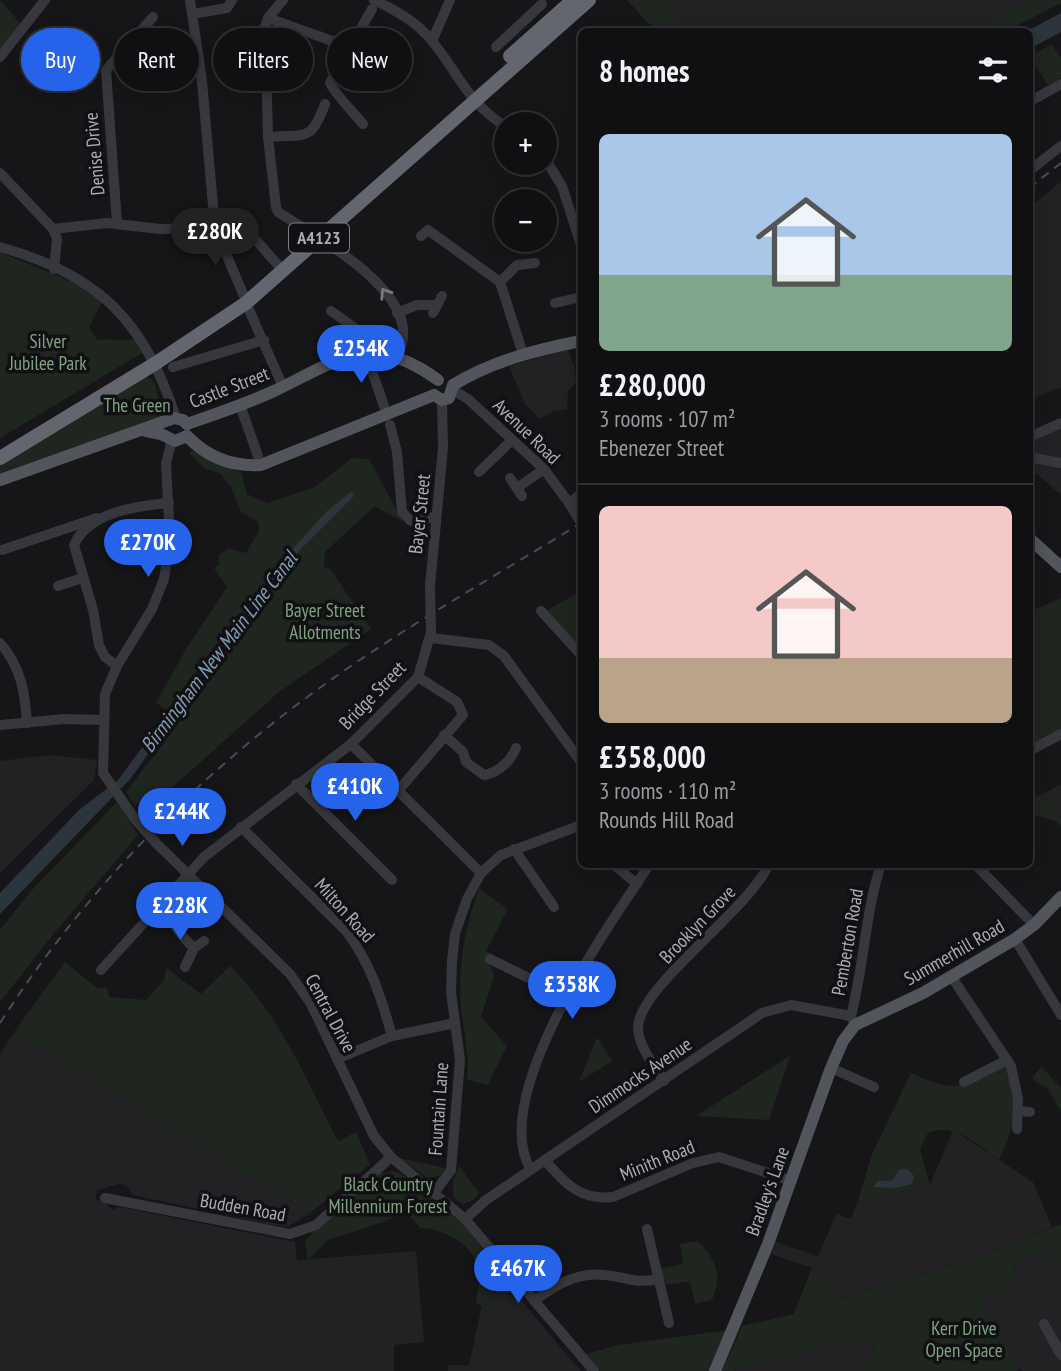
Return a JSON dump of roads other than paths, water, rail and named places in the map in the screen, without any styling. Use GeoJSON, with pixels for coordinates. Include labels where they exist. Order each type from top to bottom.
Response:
{"type":"FeatureCollection","features":[{"type":"Feature","properties":{"kind":"highway","name":"A4123"},"geometry":{"type":"LineString","coordinates":[[558,20],[573,0]]}},
{"type":"Feature","properties":{"kind":"highway","name":"A4123"},"geometry":{"type":"LineString","coordinates":[[0,458],[245,300],[558,20],[589,0]]}},
{"type":"Feature","properties":{"kind":"highway","name":"A4123"},"geometry":{"type":"LineString","coordinates":[[245,300],[278,265],[315,236]]}},
{"type":"Feature","properties":{"kind":"highway","name":"A4123"},"geometry":{"type":"LineString","coordinates":[[0,447],[154,359]]}},
{"type":"Feature","properties":{"kind":"main road"},"geometry":{"type":"LineString","coordinates":[[180,425],[216,458],[246,466],[261,465],[438,397],[449,398],[453,388],[477,371],[523,354],[578,342]]}},
{"type":"Feature","properties":{"kind":"main road","name":"Castle Street"},"geometry":{"type":"LineString","coordinates":[[180,425],[283,387],[335,360],[366,354],[397,355],[438,380]]}},
{"type":"Feature","properties":{"kind":"main road"},"geometry":{"type":"LineString","coordinates":[[438,397],[433,385],[438,380],[449,380],[453,388]]}},
{"type":"Feature","properties":{"kind":"main road"},"geometry":{"type":"LineString","coordinates":[[0,480],[142,431],[180,425]]}},
{"type":"Feature","properties":{"kind":"main road"},"geometry":{"type":"LineString","coordinates":[[142,431],[181,441],[180,425]]}},
{"type":"Feature","properties":{"kind":"main road"},"geometry":{"type":"LineString","coordinates":[[170,438],[180,425]]}},
{"type":"Feature","properties":{"kind":"main road"},"geometry":{"type":"LineString","coordinates":[[1033,542],[1061,567]]}},
{"type":"Feature","properties":{"kind":"main road","name":"Summerhill Road"},"geometry":{"type":"LineString","coordinates":[[853,1021],[882,1014],[951,976],[1015,939],[1059,902]]}},
{"type":"Feature","properties":{"kind":"main road","name":"Bradley's Lane"},"geometry":{"type":"LineString","coordinates":[[715,1371],[792,1181],[831,1068],[853,1021]]}},
{"type":"Feature","properties":{"kind":"street"},"geometry":{"type":"LineString","coordinates":[[0,57],[45,0]]}},
{"type":"Feature","properties":{"kind":"street"},"geometry":{"type":"LineString","coordinates":[[190,0],[202,81],[215,228],[283,387]]}},
{"type":"Feature","properties":{"kind":"street"},"geometry":{"type":"LineString","coordinates":[[192,14],[227,8],[232,0]]}},
{"type":"Feature","properties":{"kind":"street"},"geometry":{"type":"LineString","coordinates":[[283,0],[268,18],[265,27],[268,137],[275,207],[366,271],[382,287],[397,313],[404,342],[397,355]]}},
{"type":"Feature","properties":{"kind":"street"},"geometry":{"type":"LineString","coordinates":[[432,41],[450,0]]}},
{"type":"Feature","properties":{"kind":"street"},"geometry":{"type":"LineString","coordinates":[[496,47],[540,2],[558,20]]}},
{"type":"Feature","properties":{"kind":"street"},"geometry":{"type":"LineString","coordinates":[[358,28],[368,9],[397,11],[432,41],[470,98],[494,117]]}},
{"type":"Feature","properties":{"kind":"street","name":"Denise Drive"},"geometry":{"type":"LineString","coordinates":[[117,223],[106,69],[153,18]]}},
{"type":"Feature","properties":{"kind":"street"},"geometry":{"type":"LineString","coordinates":[[268,18],[327,39]]}},
{"type":"Feature","properties":{"kind":"street"},"geometry":{"type":"LineString","coordinates":[[1033,100],[1061,84]]}},
{"type":"Feature","properties":{"kind":"street"},"geometry":{"type":"LineString","coordinates":[[334,91],[363,124]]}},
{"type":"Feature","properties":{"kind":"street"},"geometry":{"type":"LineString","coordinates":[[268,137],[309,134],[316,129],[325,104]]}},
{"type":"Feature","properties":{"kind":"street"},"geometry":{"type":"LineString","coordinates":[[1033,167],[1061,146]]}},
{"type":"Feature","properties":{"kind":"street"},"geometry":{"type":"LineString","coordinates":[[0,173],[53,229],[57,239],[54,269]]}},
{"type":"Feature","properties":{"kind":"street"},"geometry":{"type":"LineString","coordinates":[[555,175],[577,218]]}},
{"type":"Feature","properties":{"kind":"street"},"geometry":{"type":"LineString","coordinates":[[53,229],[117,223],[160,229],[215,228],[255,239],[278,265]]}},
{"type":"Feature","properties":{"kind":"street"},"geometry":{"type":"LineString","coordinates":[[421,236],[428,230],[500,282],[523,354]]}},
{"type":"Feature","properties":{"kind":"street"},"geometry":{"type":"LineString","coordinates":[[0,247],[83,282],[116,307],[154,359],[180,425]]}},
{"type":"Feature","properties":{"kind":"street"},"geometry":{"type":"LineString","coordinates":[[500,282],[517,265],[533,265]]}},
{"type":"Feature","properties":{"kind":"street"},"geometry":{"type":"LineString","coordinates":[[555,303],[578,298]]}},
{"type":"Feature","properties":{"kind":"street"},"geometry":{"type":"LineString","coordinates":[[397,313],[417,305],[438,305]]}},
{"type":"Feature","properties":{"kind":"street"},"geometry":{"type":"LineString","coordinates":[[331,312],[376,343],[382,353]]}},
{"type":"Feature","properties":{"kind":"street"},"geometry":{"type":"LineString","coordinates":[[173,367],[264,340]]}},
{"type":"Feature","properties":{"kind":"street"},"geometry":{"type":"LineString","coordinates":[[366,354],[384,406]]}},
{"type":"Feature","properties":{"kind":"street","name":"Avenue Road"},"geometry":{"type":"LineString","coordinates":[[453,388],[544,469],[578,518]]}},
{"type":"Feature","properties":{"kind":"street","name":"Bayer Street"},"geometry":{"type":"LineString","coordinates":[[431,635],[430,586],[443,448],[438,397]]}},
{"type":"Feature","properties":{"kind":"street"},"geometry":{"type":"LineString","coordinates":[[240,405],[258,456]]}},
{"type":"Feature","properties":{"kind":"street"},"geometry":{"type":"LineString","coordinates":[[1033,435],[1061,423]]}},
{"type":"Feature","properties":{"kind":"street"},"geometry":{"type":"LineString","coordinates":[[390,425],[390,444],[402,512],[411,521],[435,517]]}},
{"type":"Feature","properties":{"kind":"street"},"geometry":{"type":"LineString","coordinates":[[0,725],[64,719],[103,720],[105,694],[117,666],[152,609],[169,561],[166,463],[170,438]]}},
{"type":"Feature","properties":{"kind":"street"},"geometry":{"type":"LineString","coordinates":[[479,472],[512,440]]}},
{"type":"Feature","properties":{"kind":"street"},"geometry":{"type":"LineString","coordinates":[[1033,458],[1061,463]]}},
{"type":"Feature","properties":{"kind":"street"},"geometry":{"type":"LineString","coordinates":[[510,478],[520,492],[544,469]]}},
{"type":"Feature","properties":{"kind":"street"},"geometry":{"type":"LineString","coordinates":[[569,503],[578,496]]}},
{"type":"Feature","properties":{"kind":"street"},"geometry":{"type":"LineString","coordinates":[[2,550],[106,515],[169,503]]}},
{"type":"Feature","properties":{"kind":"street"},"geometry":{"type":"LineString","coordinates":[[106,515],[82,532],[74,545],[93,610],[99,645],[105,657],[117,666]]}},
{"type":"Feature","properties":{"kind":"street"},"geometry":{"type":"LineString","coordinates":[[58,586],[82,578]]}},
{"type":"Feature","properties":{"kind":"street"},"geometry":{"type":"LineString","coordinates":[[541,611],[578,651]]}},
{"type":"Feature","properties":{"kind":"street"},"geometry":{"type":"LineString","coordinates":[[431,635],[489,645],[504,656],[578,758]]}},
{"type":"Feature","properties":{"kind":"street","name":"Bridge Street"},"geometry":{"type":"LineString","coordinates":[[101,970],[187,874],[241,827],[351,744],[418,677],[431,635]]}},
{"type":"Feature","properties":{"kind":"street"},"geometry":{"type":"LineString","coordinates":[[0,643],[10,654],[20,676],[27,723]]}},
{"type":"Feature","properties":{"kind":"street"},"geometry":{"type":"LineString","coordinates":[[397,792],[463,715],[457,702],[418,677]]}},
{"type":"Feature","properties":{"kind":"street","name":"Central Drive"},"geometry":{"type":"LineString","coordinates":[[103,720],[103,773],[124,799],[135,819],[156,843],[290,974],[311,1004],[373,1136],[391,1157],[434,1193]]}},
{"type":"Feature","properties":{"kind":"street"},"geometry":{"type":"LineString","coordinates":[[1033,749],[1061,734]]}},
{"type":"Feature","properties":{"kind":"street"},"geometry":{"type":"LineString","coordinates":[[444,736],[463,752],[466,762],[484,775],[494,774],[513,756],[516,748]]}},
{"type":"Feature","properties":{"kind":"street"},"geometry":{"type":"LineString","coordinates":[[351,744],[481,873],[501,855],[578,826]]}},
{"type":"Feature","properties":{"kind":"street"},"geometry":{"type":"LineString","coordinates":[[296,784],[392,880]]}},
{"type":"Feature","properties":{"kind":"street","name":"Milton Road"},"geometry":{"type":"LineString","coordinates":[[241,827],[346,931],[360,949],[380,990],[392,1036]]}},
{"type":"Feature","properties":{"kind":"street"},"geometry":{"type":"LineString","coordinates":[[514,849],[554,907]]}},
{"type":"Feature","properties":{"kind":"street"},"geometry":{"type":"LineString","coordinates":[[617,868],[637,884]]}},
{"type":"Feature","properties":{"kind":"street"},"geometry":{"type":"LineString","coordinates":[[531,1170],[520,1148],[522,1103],[565,996],[647,868]]}},
{"type":"Feature","properties":{"kind":"street","name":"Brooklyn Grove"},"geometry":{"type":"LineString","coordinates":[[664,1082],[642,1046],[638,1022],[658,990],[750,895],[767,868]]}},
{"type":"Feature","properties":{"kind":"street","name":"Pemberton Road"},"geometry":{"type":"LineString","coordinates":[[853,1021],[870,905],[880,868]]}},
{"type":"Feature","properties":{"kind":"street"},"geometry":{"type":"LineString","coordinates":[[979,868],[1034,925]]}},
{"type":"Feature","properties":{"kind":"street","name":"Fountain Lane"},"geometry":{"type":"LineString","coordinates":[[434,1193],[451,1170],[460,1077],[451,992],[455,934],[481,873]]}},
{"type":"Feature","properties":{"kind":"street"},"geometry":{"type":"LineString","coordinates":[[158,906],[172,919],[178,934],[194,948]]}},
{"type":"Feature","properties":{"kind":"street"},"geometry":{"type":"LineString","coordinates":[[1015,939],[1061,1015]]}},
{"type":"Feature","properties":{"kind":"street"},"geometry":{"type":"LineString","coordinates":[[185,967],[194,948],[204,941]]}},
{"type":"Feature","properties":{"kind":"street"},"geometry":{"type":"LineString","coordinates":[[491,959],[500,968],[565,996]]}},
{"type":"Feature","properties":{"kind":"street"},"geometry":{"type":"LineString","coordinates":[[951,976],[1007,1059],[1014,1075],[1017,1129]]}},
{"type":"Feature","properties":{"kind":"street","name":"Dimmocks Avenue"},"geometry":{"type":"LineString","coordinates":[[465,1219],[486,1200],[664,1082],[762,1013],[782,1006],[803,1006],[853,1021]]}},
{"type":"Feature","properties":{"kind":"street"},"geometry":{"type":"LineString","coordinates":[[337,1059],[392,1036],[455,1023]]}},
{"type":"Feature","properties":{"kind":"street"},"geometry":{"type":"LineString","coordinates":[[964,1082],[1007,1059]]}},
{"type":"Feature","properties":{"kind":"street"},"geometry":{"type":"LineString","coordinates":[[831,1068],[874,1087]]}},
{"type":"Feature","properties":{"kind":"street"},"geometry":{"type":"LineString","coordinates":[[1018,1111],[1030,1112]]}},
{"type":"Feature","properties":{"kind":"street","name":"Budden Road"},"geometry":{"type":"LineString","coordinates":[[106,1198],[290,1234],[316,1225],[391,1157]]}},
{"type":"Feature","properties":{"kind":"street","name":"Minith Road"},"geometry":{"type":"LineString","coordinates":[[545,1160],[572,1189],[598,1199],[613,1197],[692,1163],[719,1157],[792,1181]]}},
{"type":"Feature","properties":{"kind":"street"},"geometry":{"type":"LineString","coordinates":[[434,1193],[465,1219],[594,1371]]}},
{"type":"Feature","properties":{"kind":"street"},"geometry":{"type":"LineString","coordinates":[[647,1229],[669,1323]]}},
{"type":"Feature","properties":{"kind":"street"},"geometry":{"type":"LineString","coordinates":[[534,1301],[560,1283],[587,1275],[604,1274],[638,1283],[659,1279]]}},
{"type":"Feature","properties":{"kind":"street"},"geometry":{"type":"LineString","coordinates":[[1044,1324],[1061,1355]]}},
{"type":"Feature","properties":{"kind":"water"},"geometry":{"type":"Polygon","coordinates":[[[1061,13],[1061,32],[1033,47],[1033,28],[1061,13]]]}},
{"type":"Feature","properties":{"kind":"water","name":"Birmingham New Main Line Canal"},"geometry":{"type":"Polygon","coordinates":[[[352,491],[354,496],[300,550],[241,623],[131,778],[0,914],[0,893],[79,810],[118,780],[278,565],[327,511],[352,491]]]}},
{"type":"Feature","properties":{"kind":"water"},"geometry":{"type":"Polygon","coordinates":[[[907,1169],[914,1176],[912,1184],[894,1188],[873,1187],[878,1181],[892,1181],[899,1170],[907,1169]]]}},
{"type":"Feature","properties":{"kind":"railway"},"geometry":{"type":"LineString","coordinates":[[1033,185],[1061,163]]}},
{"type":"Feature","properties":{"kind":"railway"},"geometry":{"type":"LineString","coordinates":[[0,1023],[68,928],[105,883],[144,840],[229,759],[352,665],[578,525]]}},
{"type":"Feature","properties":{"kind":"park label","name":"Silver Jubilee Park"},"geometry":{"type":"Point","coordinates":[48,352]}},
{"type":"Feature","properties":{"kind":"park label","name":"The Green"},"geometry":{"type":"Point","coordinates":[137,405]}},
{"type":"Feature","properties":{"kind":"park label","name":"Bayer Street Allotments"},"geometry":{"type":"Point","coordinates":[325,621]}},
{"type":"Feature","properties":{"kind":"park label","name":"Black Country Millennium Forest"},"geometry":{"type":"Point","coordinates":[388,1195]}},
{"type":"Feature","properties":{"kind":"park label","name":"Kerr Drive Open Space"},"geometry":{"type":"Point","coordinates":[964,1339]}}]}
